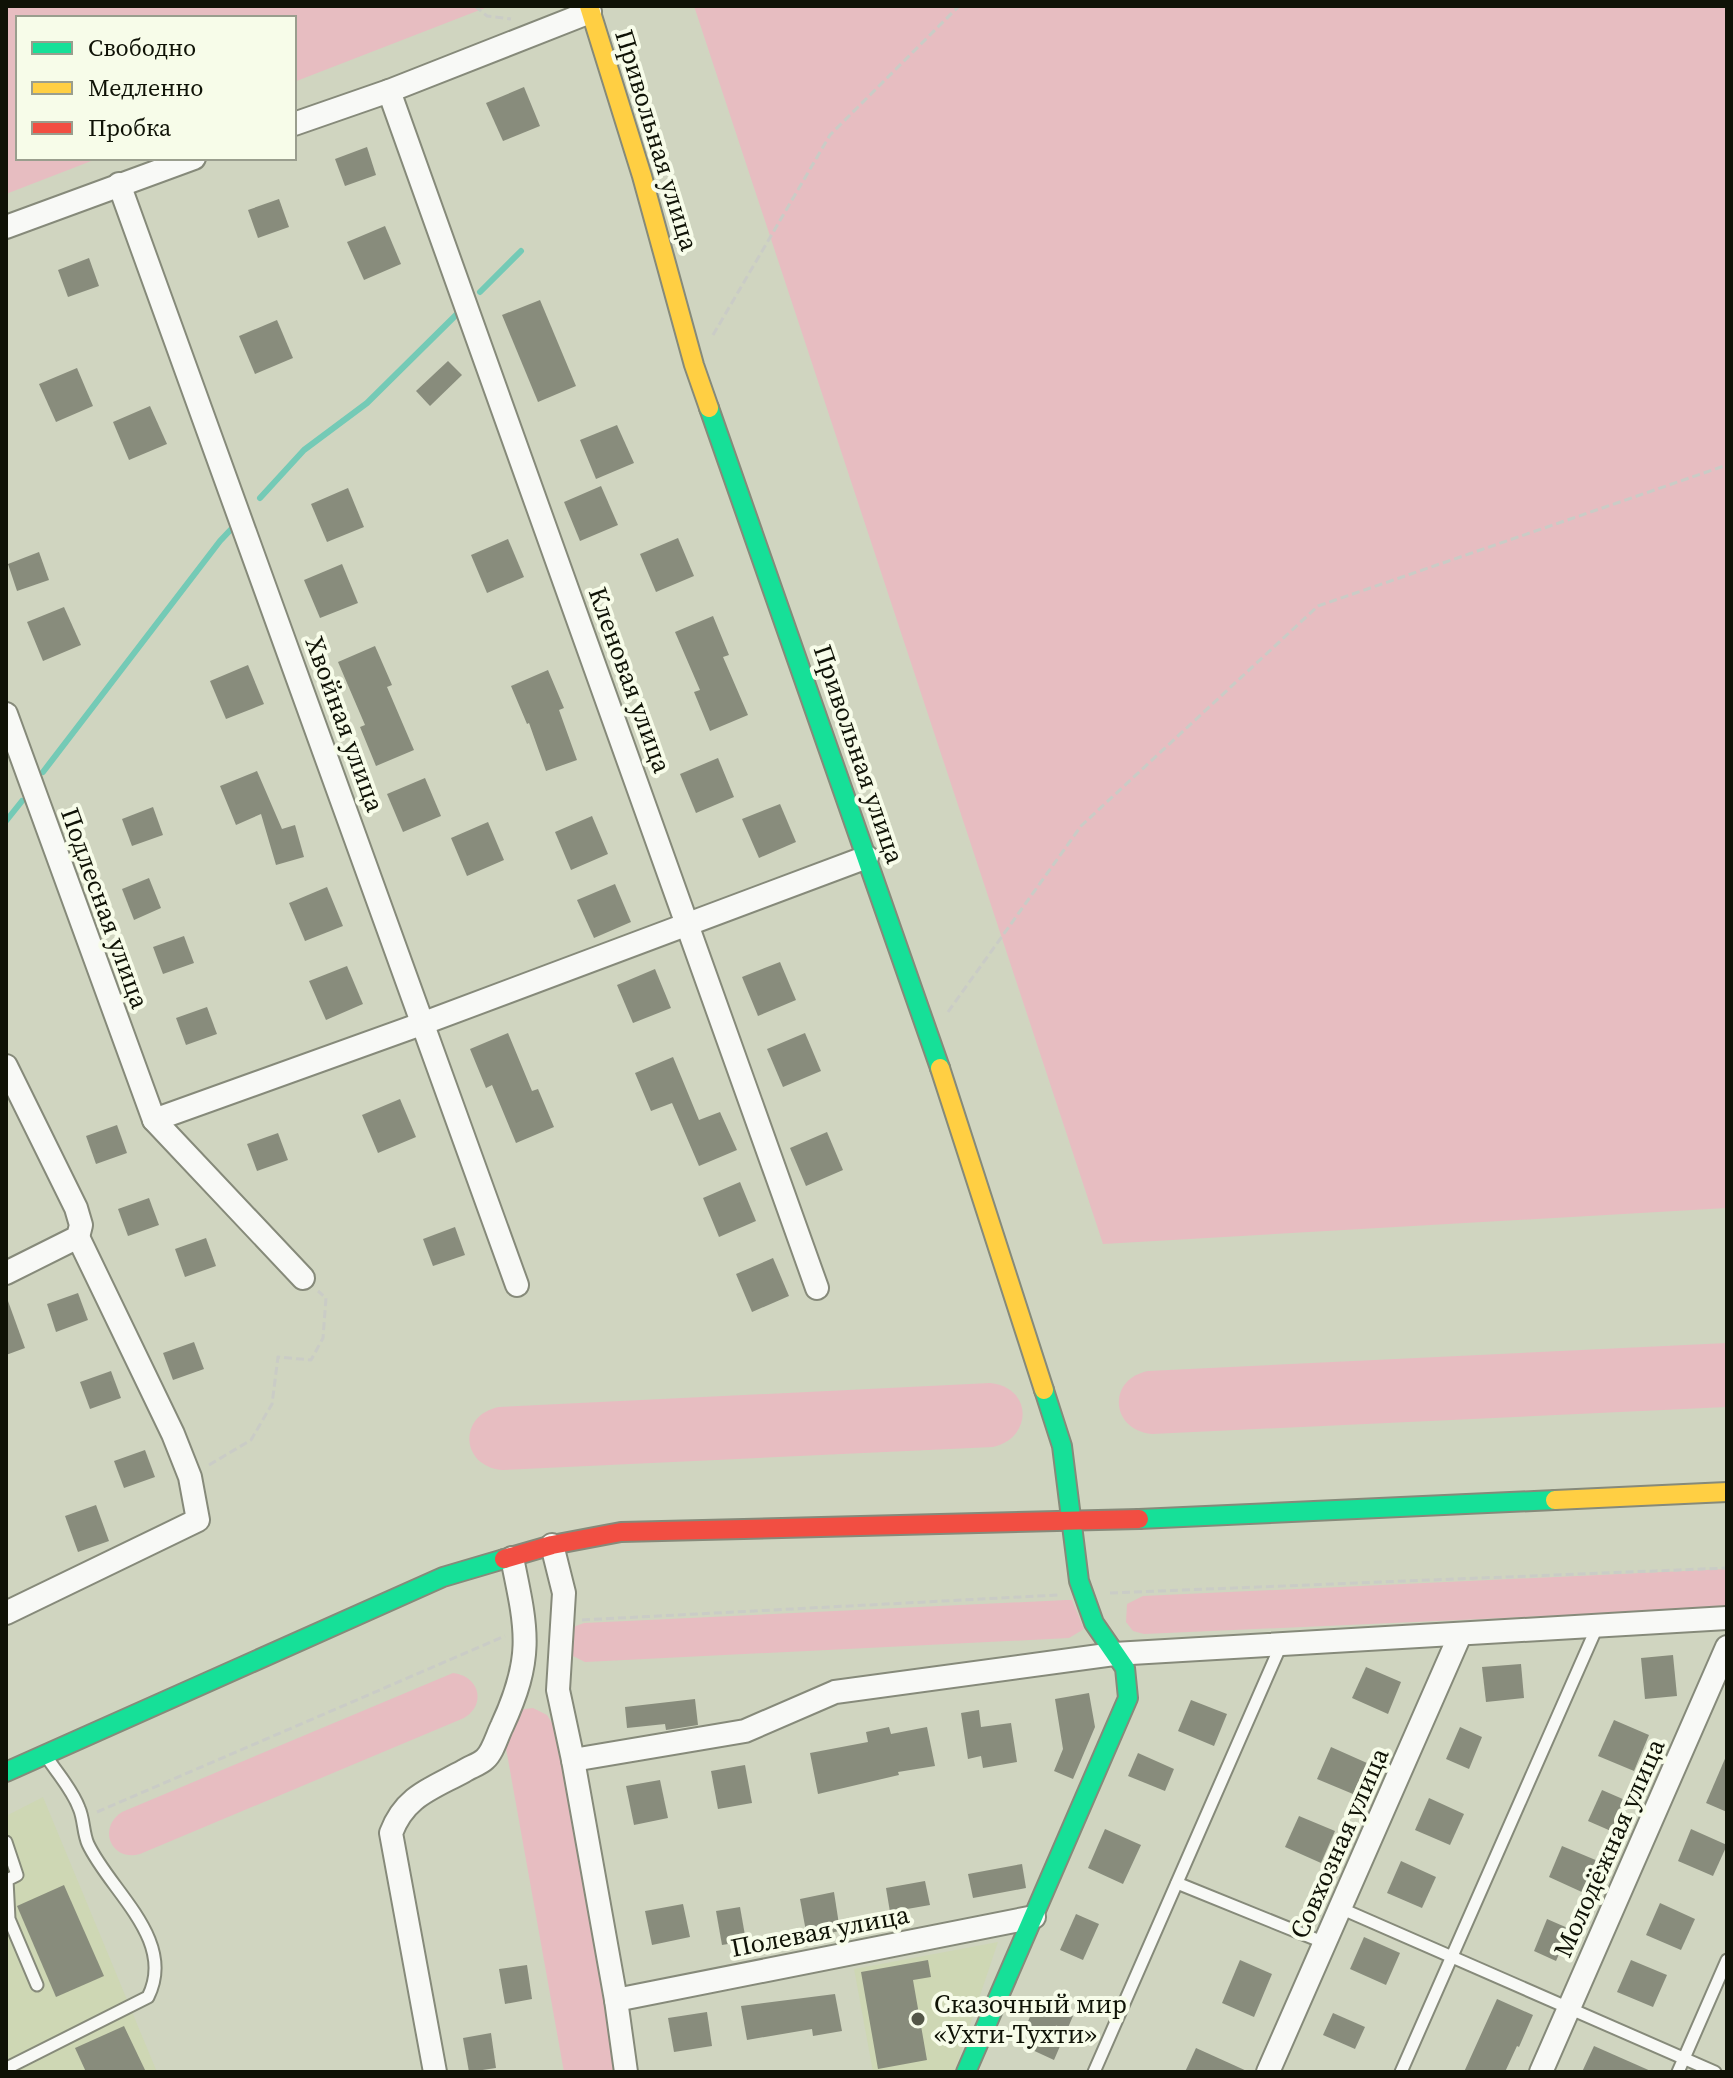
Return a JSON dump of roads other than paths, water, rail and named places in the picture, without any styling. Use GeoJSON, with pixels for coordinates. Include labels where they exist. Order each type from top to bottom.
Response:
{"type":"FeatureCollection","features":[{"type":"Feature","properties":{"kind":"street"},"geometry":{"type":"LineString","coordinates":[[296,123],[389,91],[589,9]]}},
{"type":"Feature","properties":{"kind":"street","name":"Привольная улица"},"geometry":{"type":"LineString","coordinates":[[589,9],[642,176],[694,365],[930,1038],[1062,1446],[1079,1581],[1094,1623],[1114,1654]]}},
{"type":"Feature","properties":{"kind":"street","name":"Кленовая улица"},"geometry":{"type":"LineString","coordinates":[[389,91],[817,1288]]}},
{"type":"Feature","properties":{"kind":"street"},"geometry":{"type":"LineString","coordinates":[[6,227],[188,160]]}},
{"type":"Feature","properties":{"kind":"street","name":"Хвойная улица"},"geometry":{"type":"LineString","coordinates":[[119,184],[517,1285]]}},
{"type":"Feature","properties":{"kind":"street","name":"Подлесная улица"},"geometry":{"type":"LineString","coordinates":[[6,714],[154,1120]]}},
{"type":"Feature","properties":{"kind":"street"},"geometry":{"type":"LineString","coordinates":[[303,1278],[154,1120],[424,1023],[867,857]]}},
{"type":"Feature","properties":{"kind":"street"},"geometry":{"type":"LineString","coordinates":[[6,1066],[76,1208],[81,1225],[78,1237],[173,1434],[190,1477],[198,1520],[6,1613]]}},
{"type":"Feature","properties":{"kind":"street"},"geometry":{"type":"LineString","coordinates":[[6,1273],[78,1237]]}},
{"type":"Feature","properties":{"kind":"street"},"geometry":{"type":"LineString","coordinates":[[6,1772],[443,1577],[552,1545],[621,1532],[1070,1522],[1727,1492]]}},
{"type":"Feature","properties":{"kind":"street"},"geometry":{"type":"LineString","coordinates":[[552,1545],[564,1593],[558,1690],[616,2000],[626,2072]]}},
{"type":"Feature","properties":{"kind":"street"},"geometry":{"type":"LineString","coordinates":[[435,2072],[391,1833],[398,1815],[410,1801],[487,1758],[508,1713],[523,1669],[526,1627],[512,1558]]}},
{"type":"Feature","properties":{"kind":"street"},"geometry":{"type":"LineString","coordinates":[[573,1760],[745,1731],[835,1692],[1114,1654],[1727,1618]]}},
{"type":"Feature","properties":{"kind":"street","name":"Совхозная улица"},"geometry":{"type":"LineString","coordinates":[[1268,2072],[1460,1635]]}},
{"type":"Feature","properties":{"kind":"street","name":"Молодёжная улица"},"geometry":{"type":"LineString","coordinates":[[1541,2072],[1727,1647]]}},
{"type":"Feature","properties":{"kind":"street"},"geometry":{"type":"LineString","coordinates":[[966,2072],[1128,1698],[1125,1668],[1114,1654]]}},
{"type":"Feature","properties":{"kind":"street","name":"Полевая улица"},"geometry":{"type":"LineString","coordinates":[[616,2000],[1034,1917]]}},
{"type":"Feature","properties":{"kind":"lane"},"geometry":{"type":"LineString","coordinates":[[1401,2072],[1597,1627]]}},
{"type":"Feature","properties":{"kind":"lane"},"geometry":{"type":"LineString","coordinates":[[1094,2072],[1281,1645]]}},
{"type":"Feature","properties":{"kind":"lane"},"geometry":{"type":"LineString","coordinates":[[7,2068],[148,1997],[153,1986],[153,1952],[145,1928],[88,1843],[73,1794],[45,1756]]}},
{"type":"Feature","properties":{"kind":"lane"},"geometry":{"type":"LineString","coordinates":[[6,1842],[17,1875],[7,1880],[9,1919],[37,1985]]}},
{"type":"Feature","properties":{"kind":"lane"},"geometry":{"type":"LineString","coordinates":[[1177,1883],[1325,1943]]}},
{"type":"Feature","properties":{"kind":"lane"},"geometry":{"type":"LineString","coordinates":[[1340,1908],[1715,2072]]}},
{"type":"Feature","properties":{"kind":"lane"},"geometry":{"type":"LineString","coordinates":[[1678,2072],[1727,1960]]}},
{"type":"Feature","properties":{"kind":"waterway"},"geometry":{"type":"LineString","coordinates":[[480,292],[521,251]]}},
{"type":"Feature","properties":{"kind":"waterway"},"geometry":{"type":"LineString","coordinates":[[260,498],[304,450],[367,403],[456,315]]}},
{"type":"Feature","properties":{"kind":"waterway"},"geometry":{"type":"LineString","coordinates":[[43,772],[237,523]]}},
{"type":"Feature","properties":{"kind":"waterway"},"geometry":{"type":"LineString","coordinates":[[6,821],[22,801]]}},
{"type":"Feature","properties":{"kind":"place","name":"Сказочный мир «Ухти-Тухти»"},"geometry":{"type":"Point","coordinates":[918,2019]}}]}
